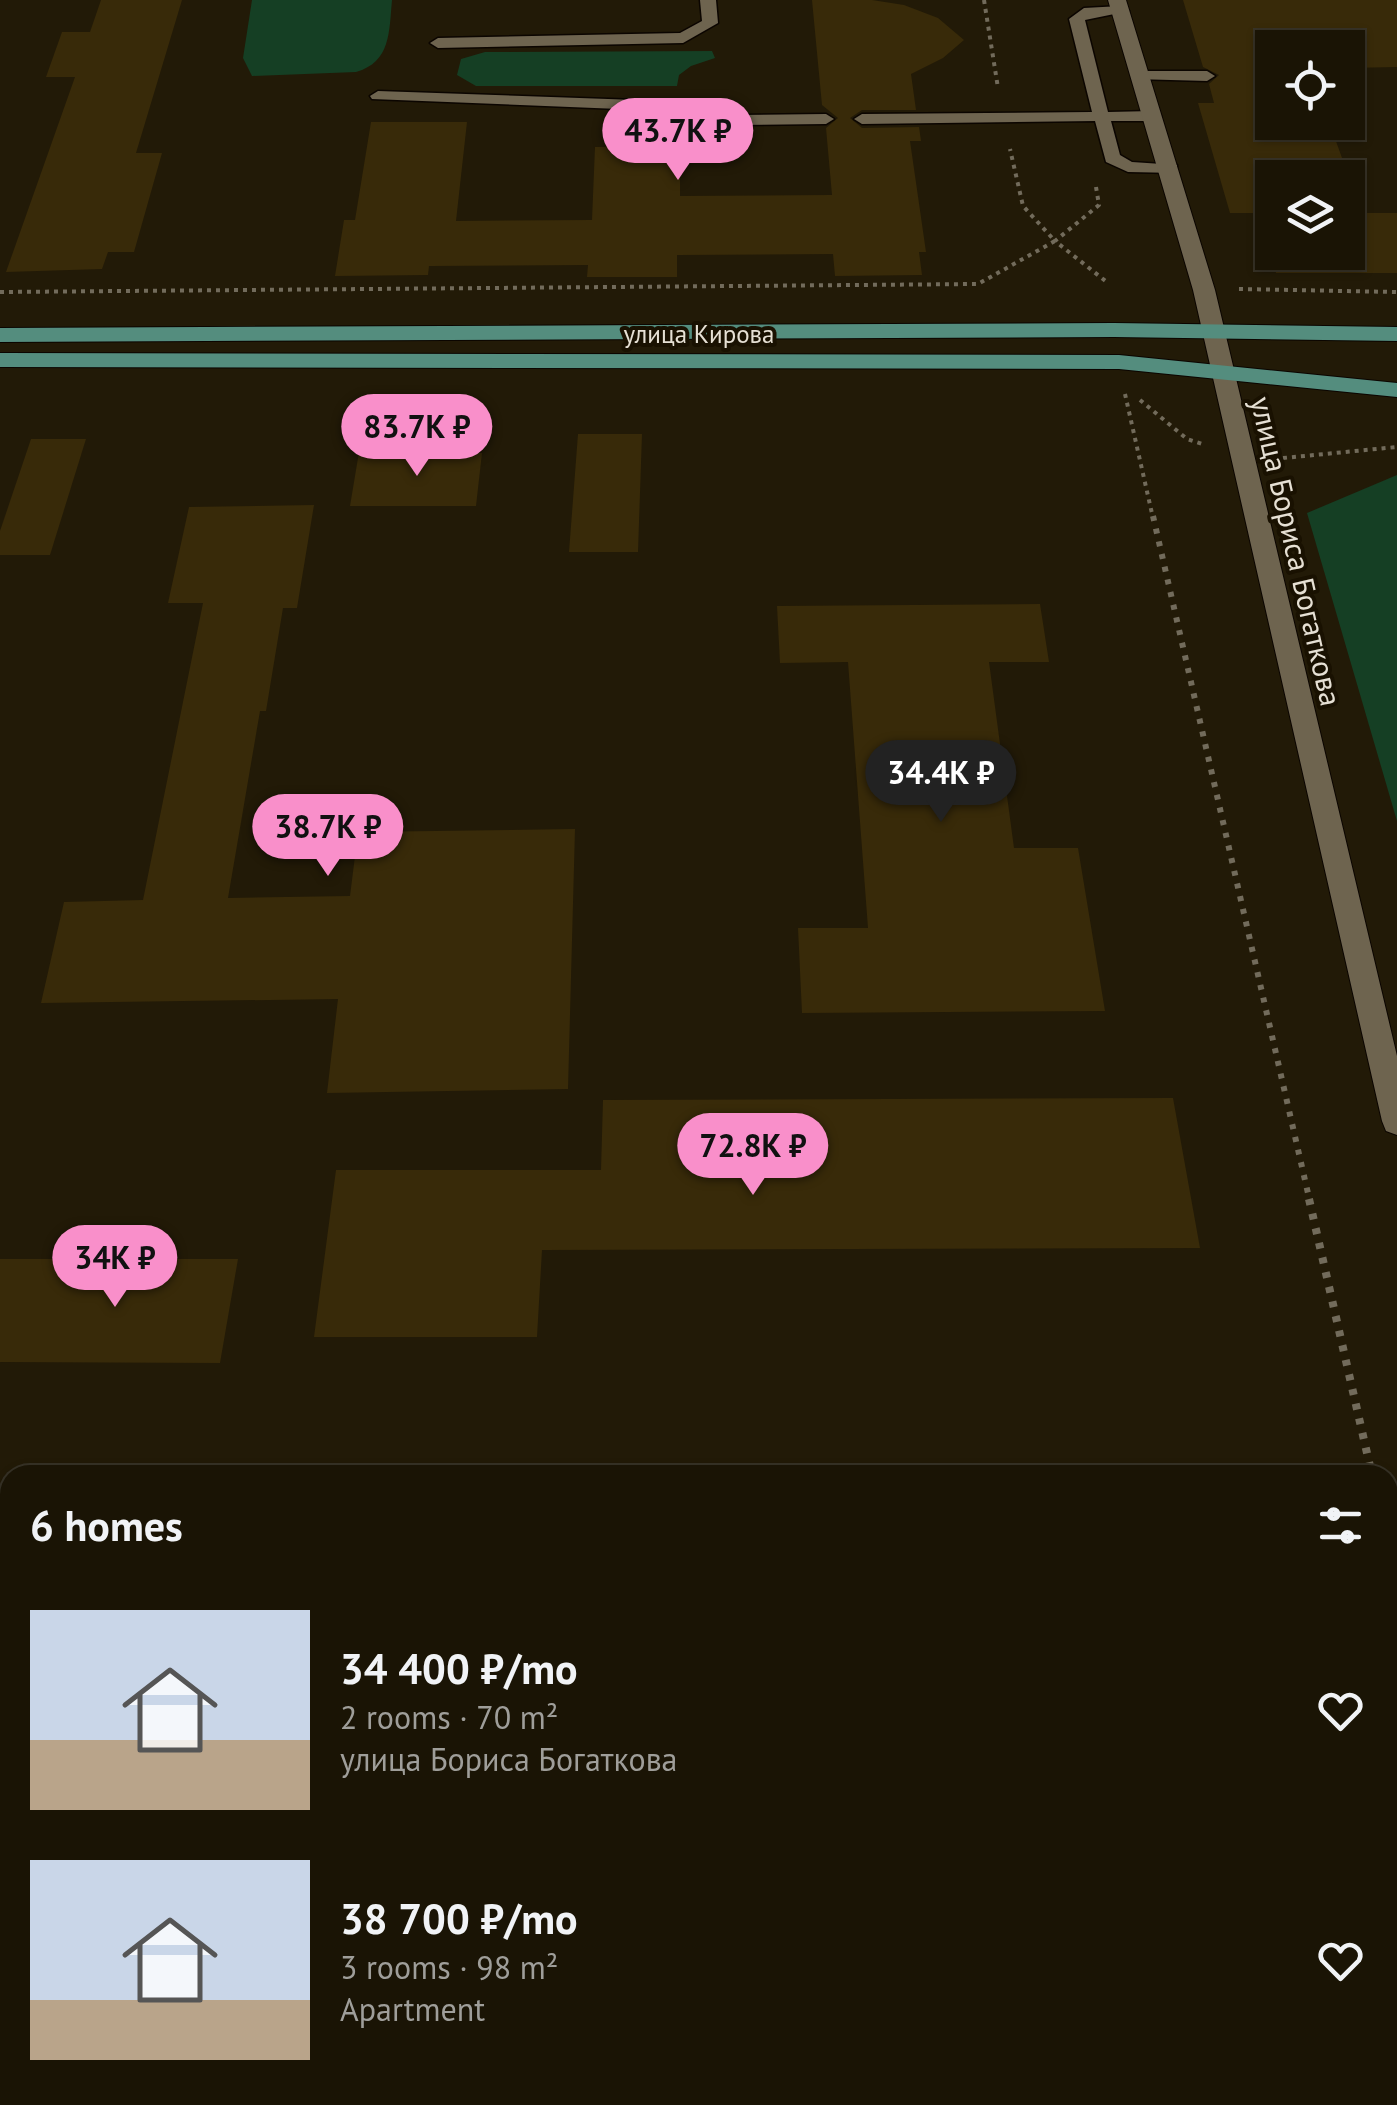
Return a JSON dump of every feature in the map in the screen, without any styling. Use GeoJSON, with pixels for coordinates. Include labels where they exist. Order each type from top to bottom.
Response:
{"type":"FeatureCollection","features":[{"type":"Feature","properties":{"kind":"main road","name":"улица Бориса Богаткова"},"geometry":{"type":"LineString","coordinates":[[1119,6],[1171,169],[1222,372],[1397,1122]]}},
{"type":"Feature","properties":{"kind":"main road","name":"улица Кирова"},"geometry":{"type":"LineString","coordinates":[[0,335],[1397,334]]}},
{"type":"Feature","properties":{"kind":"main road","name":"улица Кирова"},"geometry":{"type":"LineString","coordinates":[[0,360],[1099,362],[1397,390]]}},
{"type":"Feature","properties":{"kind":"lane"},"geometry":{"type":"LineString","coordinates":[[438,43],[683,38],[710,23],[708,0]]}},
{"type":"Feature","properties":{"kind":"lane"},"geometry":{"type":"LineString","coordinates":[[1119,6],[1077,19],[1112,158],[1128,167],[1171,169]]}},
{"type":"Feature","properties":{"kind":"lane"},"geometry":{"type":"LineString","coordinates":[[1140,76],[1207,76]]}},
{"type":"Feature","properties":{"kind":"lane"},"geometry":{"type":"LineString","coordinates":[[378,96],[694,107],[738,120],[826,119]]}},
{"type":"Feature","properties":{"kind":"lane"},"geometry":{"type":"LineString","coordinates":[[862,119],[1154,116]]}},
{"type":"Feature","properties":{"kind":"path"},"geometry":{"type":"LineString","coordinates":[[1023,206],[1055,241],[1108,284]]}},
{"type":"Feature","properties":{"kind":"path"},"geometry":{"type":"LineString","coordinates":[[0,292],[978,284],[1055,241],[1099,206]]}},
{"type":"Feature","properties":{"kind":"path"},"geometry":{"type":"LineString","coordinates":[[1235,289],[1397,292]]}},
{"type":"Feature","properties":{"kind":"path"},"geometry":{"type":"LineString","coordinates":[[1124,386],[1370,1465]]}},
{"type":"Feature","properties":{"kind":"green space"},"geometry":{"type":"Polygon","coordinates":[[[252,0],[392,0],[386,44],[376,61],[356,72],[252,76],[243,58],[252,0]]]}},
{"type":"Feature","properties":{"kind":"green space"},"geometry":{"type":"Polygon","coordinates":[[[712,51],[715,58],[691,66],[679,75],[677,86],[476,86],[457,75],[461,59],[485,52],[712,51]]]}},
{"type":"Feature","properties":{"kind":"green space"},"geometry":{"type":"Polygon","coordinates":[[[1397,475],[1397,821],[1307,513],[1397,475]]]}},
{"type":"Feature","properties":{"kind":"building"},"geometry":{"type":"Polygon","coordinates":[[[101,0],[182,0],[136,153],[162,153],[134,252],[108,252],[102,269],[6,272],[75,77],[46,77],[62,32],[90,32],[101,0]]]}},
{"type":"Feature","properties":{"kind":"building"},"geometry":{"type":"Polygon","coordinates":[[[812,0],[872,0],[904,5],[938,18],[964,40],[943,58],[911,74],[916,110],[862,110],[850,118],[862,128],[919,127],[921,141],[910,141],[926,252],[919,252],[922,275],[835,276],[833,254],[677,255],[677,277],[587,277],[588,265],[429,266],[428,275],[335,276],[344,220],[355,220],[371,122],[467,122],[456,221],[592,220],[595,147],[680,146],[680,196],[832,195],[826,128],[838,118],[822,105],[812,0]]]}},
{"type":"Feature","properties":{"kind":"building"},"geometry":{"type":"Polygon","coordinates":[[[1183,0],[1397,0],[1397,67],[1365,68],[1365,30],[1255,30],[1255,140],[1336,140],[1343,160],[1255,160],[1255,213],[1230,213],[1198,103],[1214,103],[1209,84],[1219,75],[1203,67],[1183,0]]]}},
{"type":"Feature","properties":{"kind":"building"},"geometry":{"type":"Polygon","coordinates":[[[1365,213],[1397,213],[1397,273],[1275,270],[1365,270],[1365,213]]]}},
{"type":"Feature","properties":{"kind":"building"},"geometry":{"type":"Polygon","coordinates":[[[578,434],[642,434],[638,552],[569,552],[578,434]]]}},
{"type":"Feature","properties":{"kind":"building"},"geometry":{"type":"Polygon","coordinates":[[[31,439],[86,439],[50,555],[0,555],[0,531],[31,439]]]}},
{"type":"Feature","properties":{"kind":"building"},"geometry":{"type":"Polygon","coordinates":[[[359,452],[482,453],[476,506],[350,506],[359,452]]]}},
{"type":"Feature","properties":{"kind":"building"},"geometry":{"type":"Polygon","coordinates":[[[314,505],[297,608],[283,608],[266,711],[260,711],[228,898],[350,896],[358,832],[575,829],[568,1089],[327,1093],[338,999],[41,1003],[64,902],[143,900],[203,603],[168,603],[189,507],[314,505]]]}},
{"type":"Feature","properties":{"kind":"building"},"geometry":{"type":"Polygon","coordinates":[[[1040,604],[1049,662],[989,662],[1014,848],[1078,848],[1105,1011],[802,1013],[798,928],[868,928],[848,662],[780,663],[777,606],[1040,604]]]}},
{"type":"Feature","properties":{"kind":"building"},"geometry":{"type":"Polygon","coordinates":[[[1173,1098],[1200,1248],[542,1250],[537,1337],[314,1337],[336,1170],[601,1170],[603,1100],[1173,1098]]]}},
{"type":"Feature","properties":{"kind":"building"},"geometry":{"type":"Polygon","coordinates":[[[0,1259],[238,1259],[220,1363],[0,1362],[0,1259]]]}}]}
